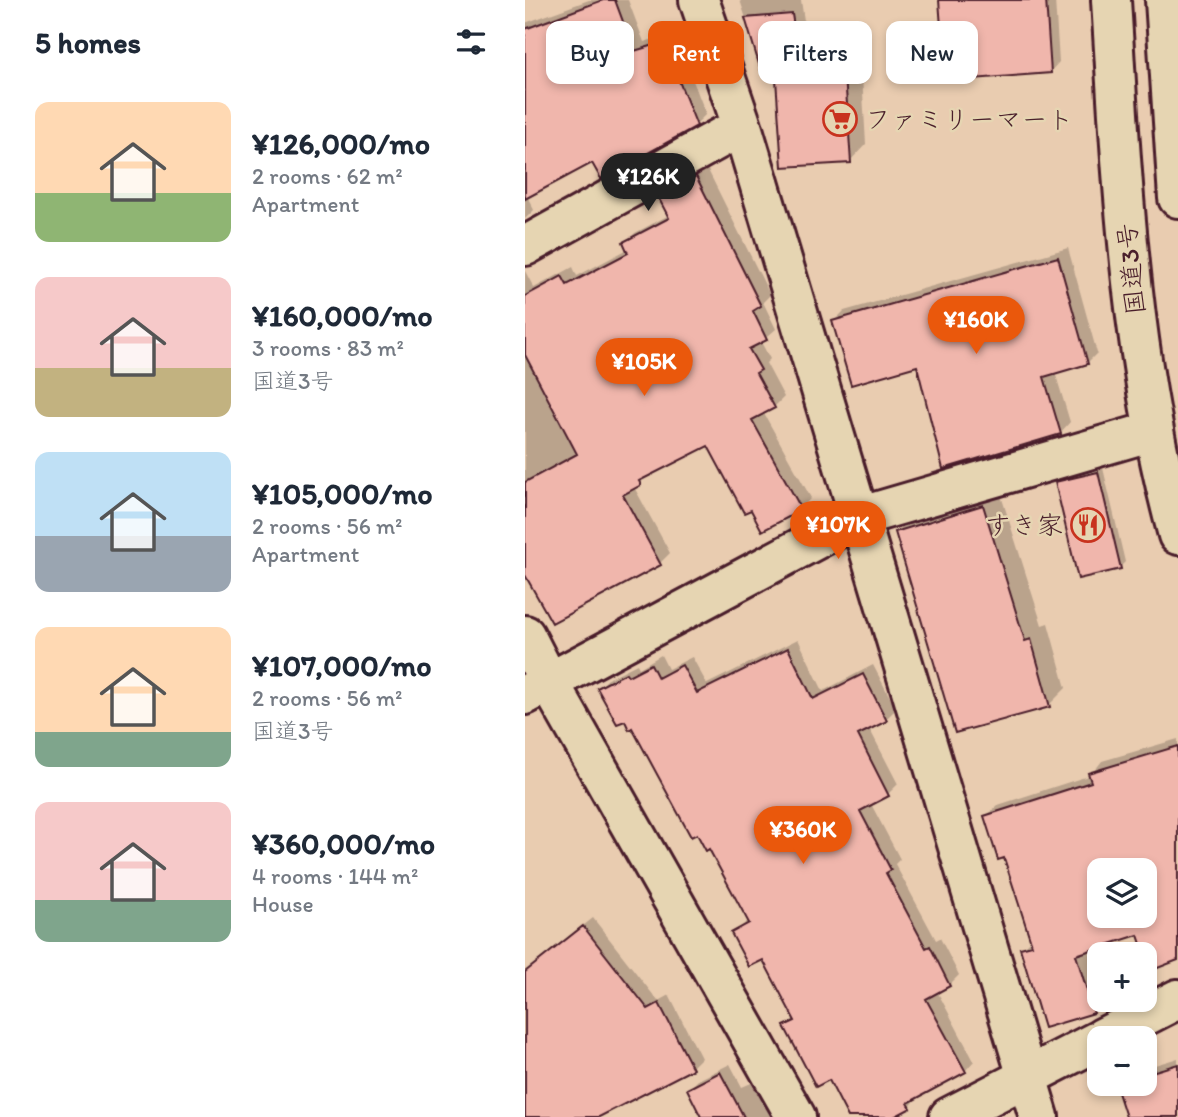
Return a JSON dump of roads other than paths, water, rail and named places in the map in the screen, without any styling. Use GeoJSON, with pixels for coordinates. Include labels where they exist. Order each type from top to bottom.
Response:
{"type":"FeatureCollection","features":[{"type":"Feature","properties":{"kind":"main road"},"geometry":{"type":"LineString","coordinates":[[699,0],[742,127],[1039,1117]]}},
{"type":"Feature","properties":{"kind":"main road","name":"国道3号"},"geometry":{"type":"LineString","coordinates":[[1111,0],[1133,304],[1153,431],[1178,535]]}},
{"type":"Feature","properties":{"kind":"main road"},"geometry":{"type":"LineString","coordinates":[[1165,0],[1178,198]]}},
{"type":"Feature","properties":{"kind":"main road"},"geometry":{"type":"LineString","coordinates":[[525,247],[742,127]]}},
{"type":"Feature","properties":{"kind":"main road"},"geometry":{"type":"LineString","coordinates":[[537,688],[858,517],[1153,431]]}},
{"type":"Feature","properties":{"kind":"main road"},"geometry":{"type":"LineString","coordinates":[[525,635],[537,688],[796,1117]]}},
{"type":"Feature","properties":{"kind":"main road"},"geometry":{"type":"LineString","coordinates":[[1126,1026],[1178,999]]}},
{"type":"Feature","properties":{"kind":"main road"},"geometry":{"type":"LineString","coordinates":[[949,1117],[1087,1046]]}},
{"type":"Feature","properties":{"kind":"place","name":"ファミリーマート"},"geometry":{"type":"Point","coordinates":[840,119]}},
{"type":"Feature","properties":{"kind":"place","name":"すき家"},"geometry":{"type":"Point","coordinates":[1088,525]}}]}
